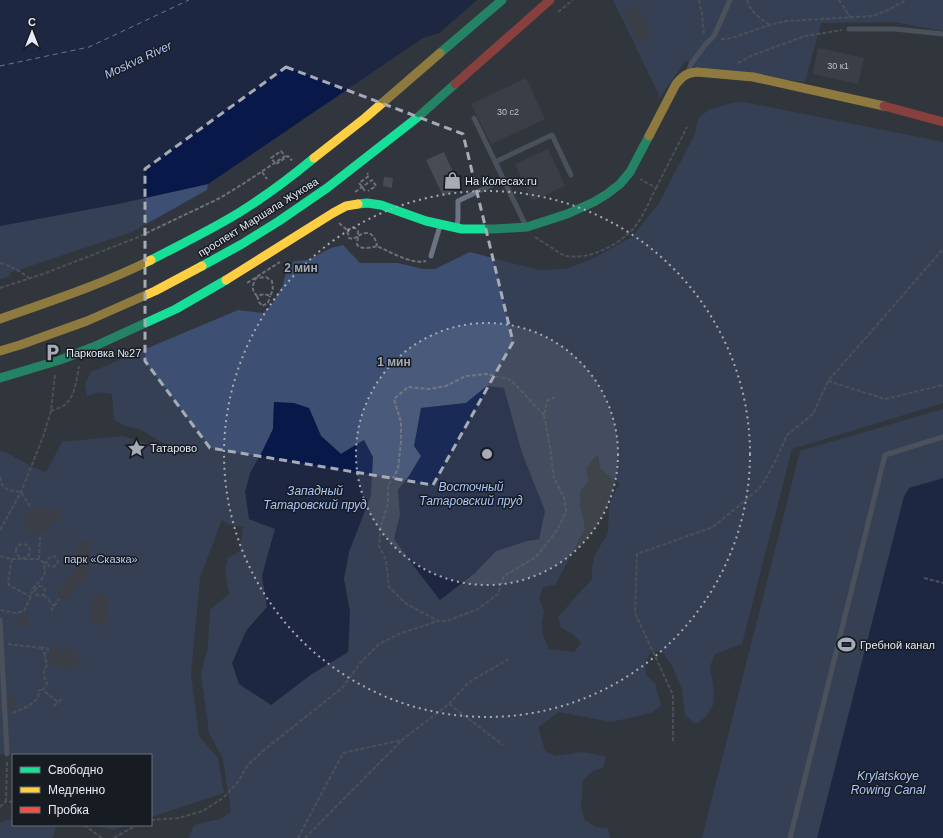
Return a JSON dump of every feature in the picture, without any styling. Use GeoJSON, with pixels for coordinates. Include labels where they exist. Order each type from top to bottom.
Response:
{"type":"FeatureCollection","features":[{"type":"Feature","properties":{"kind":"main road","name":"проспект Маршала Жукова"},"geometry":{"type":"LineString","coordinates":[[0,319],[76,292],[138,266],[240,212],[288,180],[365,118],[502,0]]}},
{"type":"Feature","properties":{"kind":"main road","name":"проспект Маршала Жукова"},"geometry":{"type":"LineString","coordinates":[[0,351],[87,322],[155,292],[242,244],[279,221],[327,188],[418,117],[550,0]]}},
{"type":"Feature","properties":{"kind":"main road"},"geometry":{"type":"LineString","coordinates":[[0,378],[60,360],[93,347],[176,309],[216,287],[313,225],[346,206],[367,203],[381,205],[441,225],[456,228],[494,229],[527,227],[567,214],[594,202],[620,184],[630,172],[676,84],[688,73],[697,72],[753,77],[893,108],[943,122]]}},
{"type":"Feature","properties":{"kind":"lane"},"geometry":{"type":"LineString","coordinates":[[688,73],[691,64],[705,45],[714,36],[730,0]]}},
{"type":"Feature","properties":{"kind":"lane"},"geometry":{"type":"LineString","coordinates":[[849,29],[895,28],[943,34]]}},
{"type":"Feature","properties":{"kind":"lane"},"geometry":{"type":"LineString","coordinates":[[474,118],[527,227]]}},
{"type":"Feature","properties":{"kind":"lane"},"geometry":{"type":"LineString","coordinates":[[495,162],[552,135],[571,174]]}},
{"type":"Feature","properties":{"kind":"lane"},"geometry":{"type":"LineString","coordinates":[[456,228],[458,218],[458,201],[504,179]]}},
{"type":"Feature","properties":{"kind":"lane"},"geometry":{"type":"LineString","coordinates":[[431,256],[441,225]]}},
{"type":"Feature","properties":{"kind":"lane"},"geometry":{"type":"LineString","coordinates":[[790,838],[885,455],[943,437]]}},
{"type":"Feature","properties":{"kind":"lane"},"geometry":{"type":"LineString","coordinates":[[0,620],[7,754]]}},
{"type":"Feature","properties":{"kind":"path"},"geometry":{"type":"LineString","coordinates":[[699,0],[705,45]]}},
{"type":"Feature","properties":{"kind":"path"},"geometry":{"type":"LineString","coordinates":[[747,0],[749,7],[756,16],[770,24]]}},
{"type":"Feature","properties":{"kind":"path"},"geometry":{"type":"LineString","coordinates":[[839,0],[850,17]]}},
{"type":"Feature","properties":{"kind":"path"},"geometry":{"type":"LineString","coordinates":[[714,36],[724,39],[732,38],[770,24],[786,21],[873,16],[888,10],[905,0]]}},
{"type":"Feature","properties":{"kind":"path"},"geometry":{"type":"LineString","coordinates":[[738,63],[751,56],[805,36],[849,29]]}},
{"type":"Feature","properties":{"kind":"path"},"geometry":{"type":"LineString","coordinates":[[539,233],[532,235],[563,255],[577,257],[598,252],[621,239],[632,229],[642,215],[687,127]]}},
{"type":"Feature","properties":{"kind":"path"},"geometry":{"type":"LineString","coordinates":[[0,288],[143,234],[220,198],[262,172],[268,167],[274,163],[279,159],[285,156],[281,151],[271,158],[276,164],[288,156]]}},
{"type":"Feature","properties":{"kind":"path"},"geometry":{"type":"LineString","coordinates":[[356,191],[361,188],[367,184],[372,180],[376,186],[366,193],[363,188],[359,183],[369,176]]}},
{"type":"Feature","properties":{"kind":"path"},"geometry":{"type":"LineString","coordinates":[[636,183],[639,178],[656,188]]}},
{"type":"Feature","properties":{"kind":"path"},"geometry":{"type":"LineString","coordinates":[[345,221],[339,223],[347,230],[349,238],[353,239],[363,233],[370,233],[374,237],[377,246]]}},
{"type":"Feature","properties":{"kind":"path"},"geometry":{"type":"LineString","coordinates":[[347,230],[355,228],[358,231],[357,244],[360,248],[372,248],[377,246],[413,262],[422,262],[428,260],[431,256]]}},
{"type":"Feature","properties":{"kind":"path"},"geometry":{"type":"LineString","coordinates":[[673,741],[673,695],[634,613],[637,554],[713,527],[760,488],[775,462],[787,435],[813,414],[828,381],[943,249]]}},
{"type":"Feature","properties":{"kind":"path"},"geometry":{"type":"LineString","coordinates":[[243,285],[282,261]]}},
{"type":"Feature","properties":{"kind":"path"},"geometry":{"type":"LineString","coordinates":[[0,263],[7,264],[29,278]]}},
{"type":"Feature","properties":{"kind":"path"},"geometry":{"type":"LineString","coordinates":[[266,277],[272,281],[273,290],[268,303],[262,306],[253,291],[253,284],[256,278],[266,277]]}},
{"type":"Feature","properties":{"kind":"path"},"geometry":{"type":"LineString","coordinates":[[257,296],[264,294],[270,296]]}},
{"type":"Feature","properties":{"kind":"path"},"geometry":{"type":"LineString","coordinates":[[51,411],[65,405],[73,392],[80,363],[74,365]]}},
{"type":"Feature","properties":{"kind":"path"},"geometry":{"type":"LineString","coordinates":[[0,528],[21,492],[43,438],[51,411],[56,372]]}},
{"type":"Feature","properties":{"kind":"path"},"geometry":{"type":"LineString","coordinates":[[438,621],[405,602],[389,587],[386,560],[379,546],[381,526],[388,503],[388,486],[398,469],[401,441],[401,422],[394,398],[408,387],[429,389],[446,386],[466,376],[487,374],[511,380],[544,415]]}},
{"type":"Feature","properties":{"kind":"path"},"geometry":{"type":"LineString","coordinates":[[828,381],[885,399],[943,385]]}},
{"type":"Feature","properties":{"kind":"path"},"geometry":{"type":"LineString","coordinates":[[152,820],[178,818],[203,811],[223,798],[238,782],[247,766],[264,750],[342,688],[361,662],[379,644],[399,634],[438,621],[447,621],[478,609],[498,594],[504,576],[536,557],[558,529],[566,511],[564,497],[554,478],[544,415],[547,401],[555,397]]}},
{"type":"Feature","properties":{"kind":"path"},"geometry":{"type":"LineString","coordinates":[[0,477],[1,484],[6,490],[21,492]]}},
{"type":"Feature","properties":{"kind":"path"},"geometry":{"type":"LineString","coordinates":[[21,492],[31,508]]}},
{"type":"Feature","properties":{"kind":"path"},"geometry":{"type":"LineString","coordinates":[[38,559],[40,537]]}},
{"type":"Feature","properties":{"kind":"path"},"geometry":{"type":"LineString","coordinates":[[22,545],[28,547],[30,552],[24,559],[17,554],[17,548],[22,545]]}},
{"type":"Feature","properties":{"kind":"path"},"geometry":{"type":"LineString","coordinates":[[0,556],[12,559],[38,559],[46,563],[48,565],[53,567],[58,563],[55,556],[48,559],[46,563],[45,573],[41,580],[33,588],[31,597],[24,611],[14,613],[0,610]]}},
{"type":"Feature","properties":{"kind":"path"},"geometry":{"type":"LineString","coordinates":[[12,559],[8,581],[9,585],[31,597]]}},
{"type":"Feature","properties":{"kind":"path"},"geometry":{"type":"LineString","coordinates":[[924,578],[943,583]]}},
{"type":"Feature","properties":{"kind":"path"},"geometry":{"type":"LineString","coordinates":[[36,586],[43,586],[45,589],[44,595]]}},
{"type":"Feature","properties":{"kind":"path"},"geometry":{"type":"LineString","coordinates":[[36,586],[35,593],[38,596],[44,595]]}},
{"type":"Feature","properties":{"kind":"path"},"geometry":{"type":"LineString","coordinates":[[44,595],[54,606]]}},
{"type":"Feature","properties":{"kind":"path"},"geometry":{"type":"LineString","coordinates":[[50,611],[59,599]]}},
{"type":"Feature","properties":{"kind":"path"},"geometry":{"type":"LineString","coordinates":[[1,643],[48,648],[48,652],[44,653]]}},
{"type":"Feature","properties":{"kind":"path"},"geometry":{"type":"LineString","coordinates":[[5,717],[25,708],[33,702],[38,697],[39,690],[43,690],[47,684],[44,676],[44,670],[47,665],[42,648]]}},
{"type":"Feature","properties":{"kind":"path"},"geometry":{"type":"LineString","coordinates":[[305,838],[402,740],[449,704],[469,682],[509,659]]}},
{"type":"Feature","properties":{"kind":"path"},"geometry":{"type":"LineString","coordinates":[[43,690],[58,702]]}},
{"type":"Feature","properties":{"kind":"path"},"geometry":{"type":"LineString","coordinates":[[54,706],[63,698]]}},
{"type":"Feature","properties":{"kind":"path"},"geometry":{"type":"LineString","coordinates":[[449,704],[503,745]]}},
{"type":"Feature","properties":{"kind":"path"},"geometry":{"type":"LineString","coordinates":[[298,838],[343,753],[402,740]]}},
{"type":"Feature","properties":{"kind":"path"},"geometry":{"type":"LineString","coordinates":[[0,807],[6,801],[7,754]]}},
{"type":"Feature","properties":{"kind":"path"},"geometry":{"type":"LineString","coordinates":[[6,801],[12,802]]}},
{"type":"Feature","properties":{"kind":"path"},"geometry":{"type":"LineString","coordinates":[[85,826],[102,838]]}},
{"type":"Feature","properties":{"kind":"path"},"geometry":{"type":"LineString","coordinates":[[114,838],[136,826]]}},
{"type":"Feature","properties":{"kind":"highlighted area"},"geometry":{"type":"Polygon","coordinates":[[[286,67],[463,134],[513,342],[433,485],[210,448],[145,361],[145,169],[286,67]]]}},
{"type":"Feature","properties":{"kind":"green space"},"geometry":{"type":"Polygon","coordinates":[[[613,0],[943,0],[943,31],[894,22],[821,23],[805,82],[696,68],[686,60],[660,97],[613,0]]]}},
{"type":"Feature","properties":{"kind":"green space","name":"парк «Сказка»"},"geometry":{"type":"Polygon","coordinates":[[[744,102],[943,142],[943,403],[792,449],[742,644],[715,654],[710,666],[714,692],[713,705],[706,717],[695,724],[685,715],[682,689],[671,664],[663,652],[651,651],[645,663],[646,675],[655,683],[661,706],[651,713],[611,722],[559,712],[538,727],[545,751],[556,756],[581,752],[605,756],[604,767],[593,771],[583,780],[581,808],[585,820],[596,827],[608,828],[610,838],[189,838],[194,825],[220,819],[231,812],[223,759],[209,733],[201,674],[208,647],[210,610],[229,594],[225,570],[228,558],[240,551],[243,527],[230,525],[222,520],[200,577],[191,674],[199,736],[218,758],[224,793],[152,817],[152,754],[0,754],[0,452],[5,452],[46,472],[62,442],[123,436],[188,457],[139,429],[125,426],[114,420],[112,394],[99,392],[87,396],[85,384],[91,372],[238,310],[263,313],[272,304],[283,285],[286,271],[294,261],[308,260],[331,248],[343,245],[360,263],[398,263],[423,269],[435,269],[470,252],[539,270],[565,269],[590,260],[632,237],[658,205],[695,134],[698,119],[708,110],[732,103],[744,102]],[[487,386],[466,403],[421,408],[421,456],[409,476],[398,490],[400,515],[394,539],[440,600],[475,573],[496,551],[527,541],[539,539],[545,511],[522,453],[487,386]],[[274,403],[273,429],[263,450],[249,519],[276,529],[262,576],[267,607],[246,631],[312,674],[348,652],[350,612],[344,579],[349,552],[371,495],[364,440],[341,454],[321,436],[309,408],[274,403]],[[598,455],[586,469],[589,481],[580,491],[580,504],[585,529],[555,585],[543,587],[539,599],[544,611],[542,623],[543,636],[549,649],[574,652],[581,643],[573,634],[561,628],[558,617],[592,579],[592,567],[595,555],[608,533],[609,508],[612,496],[620,484],[600,468],[598,455]]]}},
{"type":"Feature","properties":{"kind":"green space"},"geometry":{"type":"Polygon","coordinates":[[[208,184],[207,190],[132,232],[9,273],[11,276],[0,279],[0,226],[118,204],[208,184]]]}},
{"type":"Feature","properties":{"kind":"green space","name":"Гребной канал"},"geometry":{"type":"Polygon","coordinates":[[[943,409],[943,838],[702,838],[800,451],[943,409]]]}},
{"type":"Feature","properties":{"kind":"green space"},"geometry":{"type":"Polygon","coordinates":[[[12,819],[12,826],[55,826],[56,828],[52,838],[0,838],[0,823],[12,819]]]}},
{"type":"Feature","properties":{"kind":"green space"},"geometry":{"type":"Polygon","coordinates":[[[96,826],[126,826],[114,830],[96,826]]]}},
{"type":"Feature","properties":{"kind":"water","name":"Moskva River"},"geometry":{"type":"Polygon","coordinates":[[[0,0],[545,0],[423,38],[208,184],[118,204],[0,226],[0,0]]]}},
{"type":"Feature","properties":{"kind":"water","name":"Восточный Татаровский пруд"},"geometry":{"type":"Polygon","coordinates":[[[487,386],[504,388],[522,453],[545,511],[539,539],[527,541],[496,551],[475,573],[440,600],[394,539],[400,515],[398,490],[409,476],[421,456],[414,446],[421,408],[466,403],[487,386]]]}},
{"type":"Feature","properties":{"kind":"water","name":"Западный Татаровский пруд"},"geometry":{"type":"Polygon","coordinates":[[[274,402],[294,403],[309,408],[321,436],[341,454],[364,440],[373,457],[371,495],[349,552],[344,579],[350,612],[348,652],[312,674],[271,705],[239,684],[232,663],[246,631],[267,607],[262,576],[275,529],[249,519],[245,492],[250,473],[273,429],[274,402]]]}},
{"type":"Feature","properties":{"kind":"water","name":"Krylatskoye Rowing Canal"},"geometry":{"type":"Polygon","coordinates":[[[943,478],[943,838],[817,838],[904,496],[909,488],[943,478]]]}},
{"type":"Feature","properties":{"kind":"pier"},"geometry":{"type":"Polygon","coordinates":[[[477,0],[547,0],[545,2],[436,36],[477,0]]]}},
{"type":"Feature","properties":{"kind":"building"},"geometry":{"type":"Polygon","coordinates":[[[638,4],[652,38],[638,44],[623,11],[638,4]]]}},
{"type":"Feature","properties":{"kind":"building"},"geometry":{"type":"Polygon","coordinates":[[[818,48],[864,58],[858,84],[813,74],[818,48]]]}},
{"type":"Feature","properties":{"kind":"building"},"geometry":{"type":"Polygon","coordinates":[[[526,78],[545,119],[491,144],[471,104],[526,78]]]}},
{"type":"Feature","properties":{"kind":"building"},"geometry":{"type":"Polygon","coordinates":[[[548,149],[565,186],[532,201],[515,164],[548,149]]]}},
{"type":"Feature","properties":{"kind":"building"},"geometry":{"type":"Polygon","coordinates":[[[444,152],[460,188],[443,196],[426,160],[444,152]]]}},
{"type":"Feature","properties":{"kind":"building"},"geometry":{"type":"Polygon","coordinates":[[[384,177],[393,178],[392,188],[383,186],[384,177]]]}},
{"type":"Feature","properties":{"kind":"building"},"geometry":{"type":"Polygon","coordinates":[[[46,506],[47,510],[57,506],[62,521],[50,524],[52,530],[32,536],[30,531],[26,532],[21,518],[25,517],[24,513],[46,506]]]}},
{"type":"Feature","properties":{"kind":"building"},"geometry":{"type":"Polygon","coordinates":[[[77,539],[91,540],[89,574],[66,602],[56,594],[75,567],[77,539]]]}},
{"type":"Feature","properties":{"kind":"building"},"geometry":{"type":"Polygon","coordinates":[[[91,595],[109,595],[107,625],[90,624],[91,595]]]}},
{"type":"Feature","properties":{"kind":"building"},"geometry":{"type":"Polygon","coordinates":[[[17,616],[28,616],[28,627],[17,627],[17,616]]]}},
{"type":"Feature","properties":{"kind":"building"},"geometry":{"type":"Polygon","coordinates":[[[49,645],[59,645],[59,655],[70,647],[82,659],[72,670],[66,670],[61,665],[45,666],[49,663],[49,645]]]}},
{"type":"Feature","properties":{"kind":"building"},"geometry":{"type":"Polygon","coordinates":[[[14,698],[18,706],[9,709],[8,700],[14,698]]]}},
{"type":"Feature","properties":{"kind":"ferry route"},"geometry":{"type":"LineString","coordinates":[[0,66],[89,47],[189,0]]}},
{"type":"Feature","properties":{"kind":"traffic: fast"},"geometry":{"type":"LineString","coordinates":[[440,53],[502,0]]}},
{"type":"Feature","properties":{"kind":"traffic: fast"},"geometry":{"type":"LineString","coordinates":[[202,266],[279,221],[327,188],[418,117],[455,84]]}},
{"type":"Feature","properties":{"kind":"traffic: fast"},"geometry":{"type":"LineString","coordinates":[[358,204],[367,203],[381,205],[426,221],[462,229],[527,227],[567,214],[594,202],[607,194],[620,184],[630,172],[649,136]]}},
{"type":"Feature","properties":{"kind":"traffic: fast"},"geometry":{"type":"LineString","coordinates":[[151,260],[240,212],[278,186],[314,158]]}},
{"type":"Feature","properties":{"kind":"traffic: fast"},"geometry":{"type":"LineString","coordinates":[[0,378],[60,360],[93,347],[176,309],[226,280]]}},
{"type":"Feature","properties":{"kind":"traffic: slow"},"geometry":{"type":"LineString","coordinates":[[314,158],[365,118],[440,53]]}},
{"type":"Feature","properties":{"kind":"traffic: slow"},"geometry":{"type":"LineString","coordinates":[[649,136],[676,84],[685,75],[693,72],[753,77],[884,106]]}},
{"type":"Feature","properties":{"kind":"traffic: slow"},"geometry":{"type":"LineString","coordinates":[[226,280],[333,213],[346,206],[358,204]]}},
{"type":"Feature","properties":{"kind":"traffic: slow"},"geometry":{"type":"LineString","coordinates":[[0,319],[58,299],[133,269],[151,260]]}},
{"type":"Feature","properties":{"kind":"traffic: slow"},"geometry":{"type":"LineString","coordinates":[[0,351],[87,321],[155,291],[202,266]]}},
{"type":"Feature","properties":{"kind":"traffic: jam"},"geometry":{"type":"LineString","coordinates":[[455,84],[550,0]]}},
{"type":"Feature","properties":{"kind":"traffic: jam"},"geometry":{"type":"LineString","coordinates":[[884,106],[943,122]]}},
{"type":"Feature","properties":{"kind":"place","name":"На Колесах.ru"},"geometry":{"type":"Point","coordinates":[452,181]}},
{"type":"Feature","properties":{"kind":"place","name":"Парковка №27"},"geometry":{"type":"Point","coordinates":[53,353]}},
{"type":"Feature","properties":{"kind":"place","name":"Татарово"},"geometry":{"type":"Point","coordinates":[137,448]}},
{"type":"Feature","properties":{"kind":"place","name":"Гребной канал"},"geometry":{"type":"Point","coordinates":[847,645]}}]}
